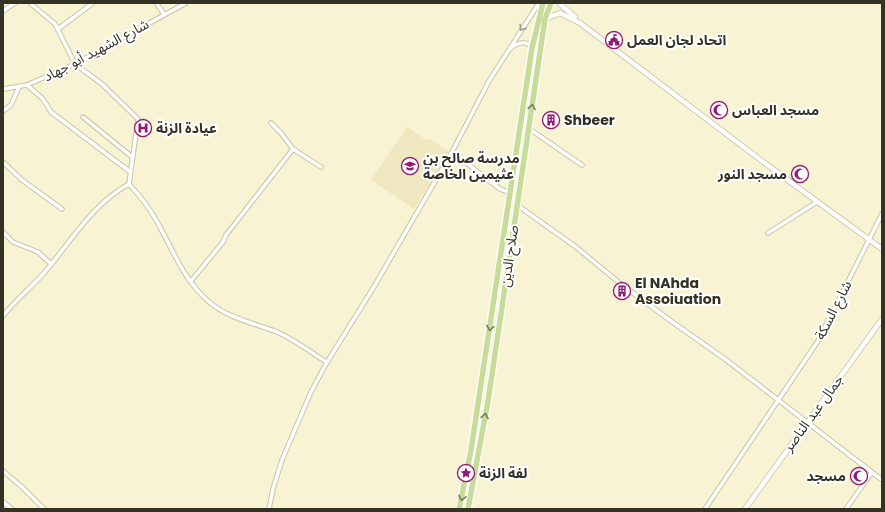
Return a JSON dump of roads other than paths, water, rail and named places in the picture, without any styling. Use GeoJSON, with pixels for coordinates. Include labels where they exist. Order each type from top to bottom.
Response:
{"type":"FeatureCollection","features":[{"type":"Feature","properties":{"kind":"highway","name":"صلاح الدين"},"geometry":{"type":"LineString","coordinates":[[460,509],[493,308],[539,3]]}},
{"type":"Feature","properties":{"kind":"highway","name":"صلاح الدين"},"geometry":{"type":"LineString","coordinates":[[468,509],[483,431],[528,128],[546,20],[551,3]]}},
{"type":"Feature","properties":{"kind":"highway"},"geometry":{"type":"LineString","coordinates":[[493,308],[499,305],[501,310]]}},
{"type":"Feature","properties":{"kind":"highway"},"geometry":{"type":"LineString","coordinates":[[474,429],[480,433],[483,431]]}},
{"type":"Feature","properties":{"kind":"main road"},"geometry":{"type":"LineString","coordinates":[[559,3],[580,23],[817,202],[882,249]]}},
{"type":"Feature","properties":{"kind":"main road"},"geometry":{"type":"LineString","coordinates":[[546,20],[560,13],[580,23]]}},
{"type":"Feature","properties":{"kind":"main road","name":"جمال عبد الناصر"},"geometry":{"type":"LineString","coordinates":[[745,509],[882,319]]}},
{"type":"Feature","properties":{"kind":"street"},"geometry":{"type":"LineString","coordinates":[[3,11],[15,3]]}},
{"type":"Feature","properties":{"kind":"street"},"geometry":{"type":"LineString","coordinates":[[30,3],[55,24],[75,64],[102,84],[138,119],[128,184],[156,219],[176,260],[191,281],[209,302],[225,313],[279,333],[326,362]]}},
{"type":"Feature","properties":{"kind":"street"},"geometry":{"type":"LineString","coordinates":[[58,29],[93,3]]}},
{"type":"Feature","properties":{"kind":"street"},"geometry":{"type":"LineString","coordinates":[[156,3],[164,14]]}},
{"type":"Feature","properties":{"kind":"street","name":"شارع الشهيد أبو جهاد"},"geometry":{"type":"LineString","coordinates":[[3,89],[27,86],[75,64],[186,3]]}},
{"type":"Feature","properties":{"kind":"street"},"geometry":{"type":"LineString","coordinates":[[269,509],[273,489],[282,460],[311,392],[326,362],[372,290],[452,152],[489,81],[539,3]]}},
{"type":"Feature","properties":{"kind":"street"},"geometry":{"type":"LineString","coordinates":[[506,53],[521,42],[528,44],[532,48]]}},
{"type":"Feature","properties":{"kind":"street"},"geometry":{"type":"LineString","coordinates":[[3,111],[11,104],[19,86]]}},
{"type":"Feature","properties":{"kind":"street"},"geometry":{"type":"LineString","coordinates":[[27,86],[43,99],[51,112],[129,171]]}},
{"type":"Feature","properties":{"kind":"street"},"geometry":{"type":"LineString","coordinates":[[84,117],[132,157]]}},
{"type":"Feature","properties":{"kind":"street"},"geometry":{"type":"LineString","coordinates":[[271,123],[281,132],[292,149],[322,167]]}},
{"type":"Feature","properties":{"kind":"street"},"geometry":{"type":"LineString","coordinates":[[528,128],[582,165]]}},
{"type":"Feature","properties":{"kind":"street"},"geometry":{"type":"LineString","coordinates":[[191,281],[223,242],[226,235],[292,149]]}},
{"type":"Feature","properties":{"kind":"street"},"geometry":{"type":"LineString","coordinates":[[452,152],[500,189],[510,193]]}},
{"type":"Feature","properties":{"kind":"street"},"geometry":{"type":"LineString","coordinates":[[3,162],[22,180],[62,209]]}},
{"type":"Feature","properties":{"kind":"street"},"geometry":{"type":"LineString","coordinates":[[3,316],[51,264],[100,206],[115,191],[128,184]]}},
{"type":"Feature","properties":{"kind":"street"},"geometry":{"type":"LineString","coordinates":[[768,233],[817,202]]}},
{"type":"Feature","properties":{"kind":"street"},"geometry":{"type":"LineString","coordinates":[[516,204],[576,247],[652,307],[731,363],[806,423],[882,480]]}},
{"type":"Feature","properties":{"kind":"street","name":"شارع السكة"},"geometry":{"type":"LineString","coordinates":[[705,509],[818,341],[882,214]]}},
{"type":"Feature","properties":{"kind":"street"},"geometry":{"type":"LineString","coordinates":[[3,232],[14,242],[38,252],[51,264]]}},
{"type":"Feature","properties":{"kind":"street"},"geometry":{"type":"LineString","coordinates":[[3,471],[44,509]]}},
{"type":"Feature","properties":{"kind":"street"},"geometry":{"type":"LineString","coordinates":[[846,509],[872,472]]}},
{"type":"Feature","properties":{"kind":"street"},"geometry":{"type":"LineString","coordinates":[[3,502],[12,509]]}},
{"type":"Feature","properties":{"kind":"place","name":"اتحاد لجان العمل"},"geometry":{"type":"Point","coordinates":[614,40]}},
{"type":"Feature","properties":{"kind":"place","name":"مسجد العباس"},"geometry":{"type":"Point","coordinates":[719,110]}},
{"type":"Feature","properties":{"kind":"place","name":"Shbeer"},"geometry":{"type":"Point","coordinates":[551,120]}},
{"type":"Feature","properties":{"kind":"place","name":"عيادة الزنة"},"geometry":{"type":"Point","coordinates":[143,128]}},
{"type":"Feature","properties":{"kind":"place","name":"مدرسة صالح بن عثيمين الخاصة"},"geometry":{"type":"Point","coordinates":[410,166]}},
{"type":"Feature","properties":{"kind":"place","name":"مسجد النور"},"geometry":{"type":"Point","coordinates":[800,174]}},
{"type":"Feature","properties":{"kind":"place","name":"El NAhda Assoiuation"},"geometry":{"type":"Point","coordinates":[622,291]}},
{"type":"Feature","properties":{"kind":"place","name":"لفة الزنة"},"geometry":{"type":"Point","coordinates":[466,473]}},
{"type":"Feature","properties":{"kind":"place","name":"مسجد"},"geometry":{"type":"Point","coordinates":[859,476]}}]}
